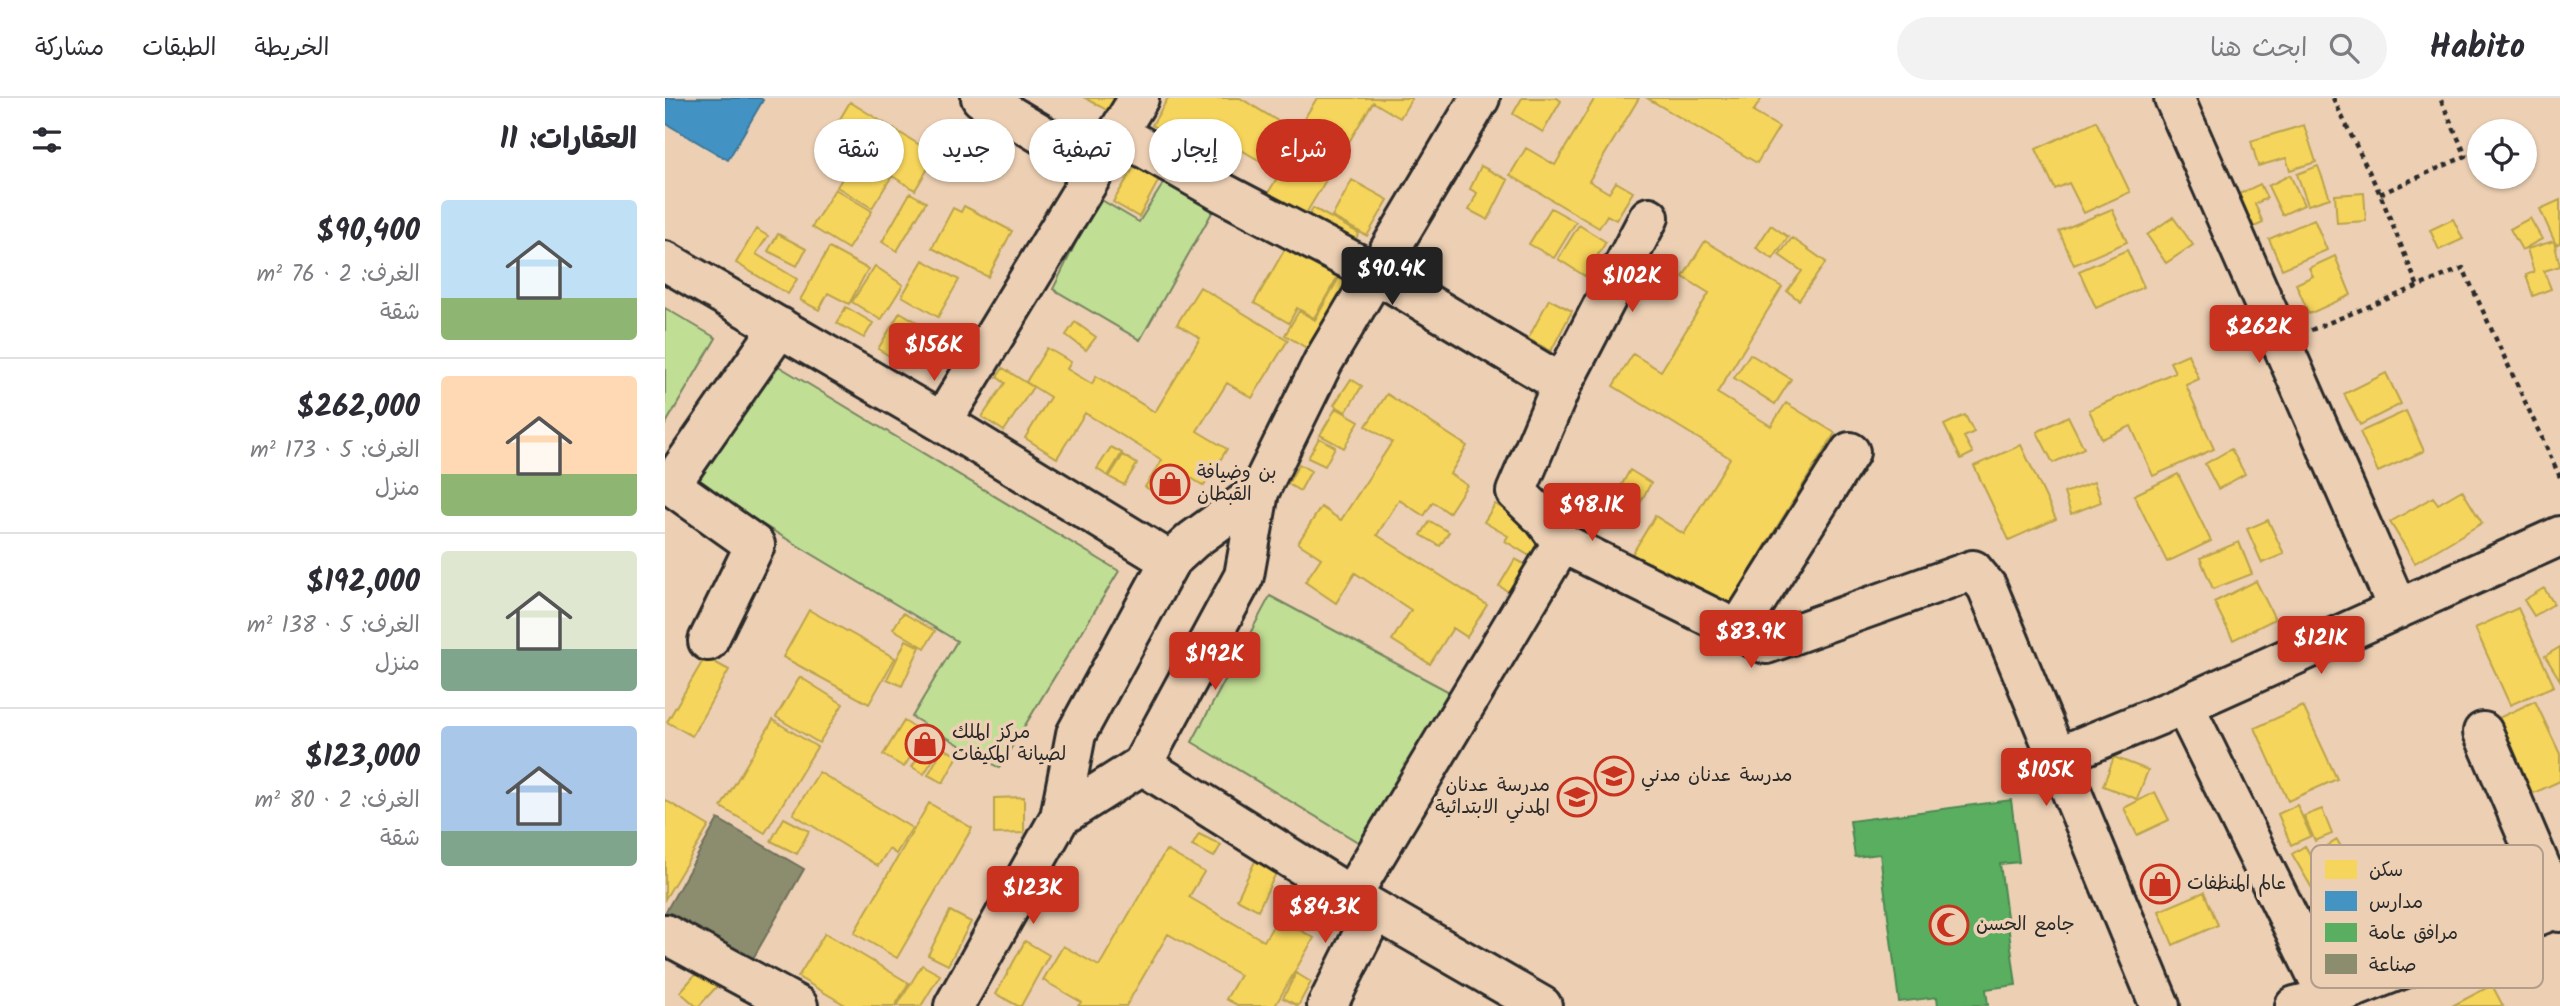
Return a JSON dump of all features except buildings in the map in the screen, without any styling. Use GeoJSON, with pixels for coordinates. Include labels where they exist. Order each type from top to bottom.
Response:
{"type":"FeatureCollection","features":[{"type":"Feature","properties":{"kind":"street"},"geometry":{"type":"LineString","coordinates":[[981,98],[1029,127]]}},
{"type":"Feature","properties":{"kind":"street"},"geometry":{"type":"LineString","coordinates":[[1126,119],[1139,98]]}},
{"type":"Feature","properties":{"kind":"street"},"geometry":{"type":"LineString","coordinates":[[1060,817],[1142,765],[1244,576],[1259,492],[1323,362],[1479,98]]}},
{"type":"Feature","properties":{"kind":"street"},"geometry":{"type":"LineString","coordinates":[[2174,98],[2398,609]]}},
{"type":"Feature","properties":{"kind":"street"},"geometry":{"type":"LineString","coordinates":[[1135,143],[1223,193],[1377,274],[1562,384]]}},
{"type":"Feature","properties":{"kind":"street"},"geometry":{"type":"LineString","coordinates":[[942,422],[1087,182]]}},
{"type":"Feature","properties":{"kind":"street"},"geometry":{"type":"LineString","coordinates":[[1649,217],[1562,384],[1516,492],[1544,519],[1562,543],[1766,644],[1973,570],[1987,587],[2160,1006]]}},
{"type":"Feature","properties":{"kind":"street"},"geometry":{"type":"LineString","coordinates":[[665,261],[942,422],[1170,561]]}},
{"type":"Feature","properties":{"kind":"street"},"geometry":{"type":"LineString","coordinates":[[708,640],[755,545],[668,482],[780,327]]}},
{"type":"Feature","properties":{"kind":"street"},"geometry":{"type":"LineString","coordinates":[[1738,630],[1850,452]]}},
{"type":"Feature","properties":{"kind":"street"},"geometry":{"type":"LineString","coordinates":[[954,1006],[1060,817],[1076,734],[1170,561],[1193,540],[1259,492]]}},
{"type":"Feature","properties":{"kind":"street"},"geometry":{"type":"LineString","coordinates":[[2057,757],[2184,705],[2560,536]]}},
{"type":"Feature","properties":{"kind":"street"},"geometry":{"type":"LineString","coordinates":[[1327,1006],[1363,903],[1562,543]]}},
{"type":"Feature","properties":{"kind":"street"},"geometry":{"type":"LineString","coordinates":[[2184,705],[2311,987]]}},
{"type":"Feature","properties":{"kind":"street"},"geometry":{"type":"LineString","coordinates":[[2483,732],[2532,845]]}},
{"type":"Feature","properties":{"kind":"street"},"geometry":{"type":"LineString","coordinates":[[1142,765],[1363,903],[1542,1006]]}},
{"type":"Feature","properties":{"kind":"street"},"geometry":{"type":"LineString","coordinates":[[2543,872],[2559,909]]}},
{"type":"Feature","properties":{"kind":"street"},"geometry":{"type":"LineString","coordinates":[[665,934],[798,1006]]}},
{"type":"Feature","properties":{"kind":"street"},"geometry":{"type":"LineString","coordinates":[[2318,1003],[2356,988]]}},
{"type":"Feature","properties":{"kind":"path"},"geometry":{"type":"LineString","coordinates":[[2333,98],[2380,194],[2418,287]]}},
{"type":"Feature","properties":{"kind":"path"},"geometry":{"type":"LineString","coordinates":[[2380,194],[2466,156],[2439,98]]}},
{"type":"Feature","properties":{"kind":"path"},"geometry":{"type":"LineString","coordinates":[[2281,342],[2463,268],[2560,477]]}},
{"type":"Feature","properties":{"kind":"green space"},"geometry":{"type":"Polygon","coordinates":[[[1164,182],[1204,182],[1223,193],[1140,340],[1053,289],[1098,198],[1139,222],[1164,182]]]}},
{"type":"Feature","properties":{"kind":"green space"},"geometry":{"type":"Polygon","coordinates":[[[665,308],[716,338],[665,425],[665,308]]]}},
{"type":"Feature","properties":{"kind":"green space"},"geometry":{"type":"Polygon","coordinates":[[[770,361],[1119,571],[999,768],[912,717],[957,641],[695,484],[770,361]]]}},
{"type":"Feature","properties":{"kind":"green space"},"geometry":{"type":"Polygon","coordinates":[[[1270,596],[1455,695],[1368,848],[1192,742],[1270,596]]]}},
{"type":"Feature","properties":{"kind":"place","name":"بن وضيافة القبطان"},"geometry":{"type":"Point","coordinates":[1170,484]}},
{"type":"Feature","properties":{"kind":"place","name":"مركز الملك لصيانة المكيفات"},"geometry":{"type":"Point","coordinates":[925,744]}},
{"type":"Feature","properties":{"kind":"place","name":"مدرسة عدنان مدني"},"geometry":{"type":"Point","coordinates":[1614,776]}},
{"type":"Feature","properties":{"kind":"place","name":"مدرسة عدنان المدني الابتدائية"},"geometry":{"type":"Point","coordinates":[1577,797]}},
{"type":"Feature","properties":{"kind":"place","name":"عالم المنظفات"},"geometry":{"type":"Point","coordinates":[2160,884]}},
{"type":"Feature","properties":{"kind":"place","name":"جامع الحسن"},"geometry":{"type":"Point","coordinates":[1949,925]}}]}
